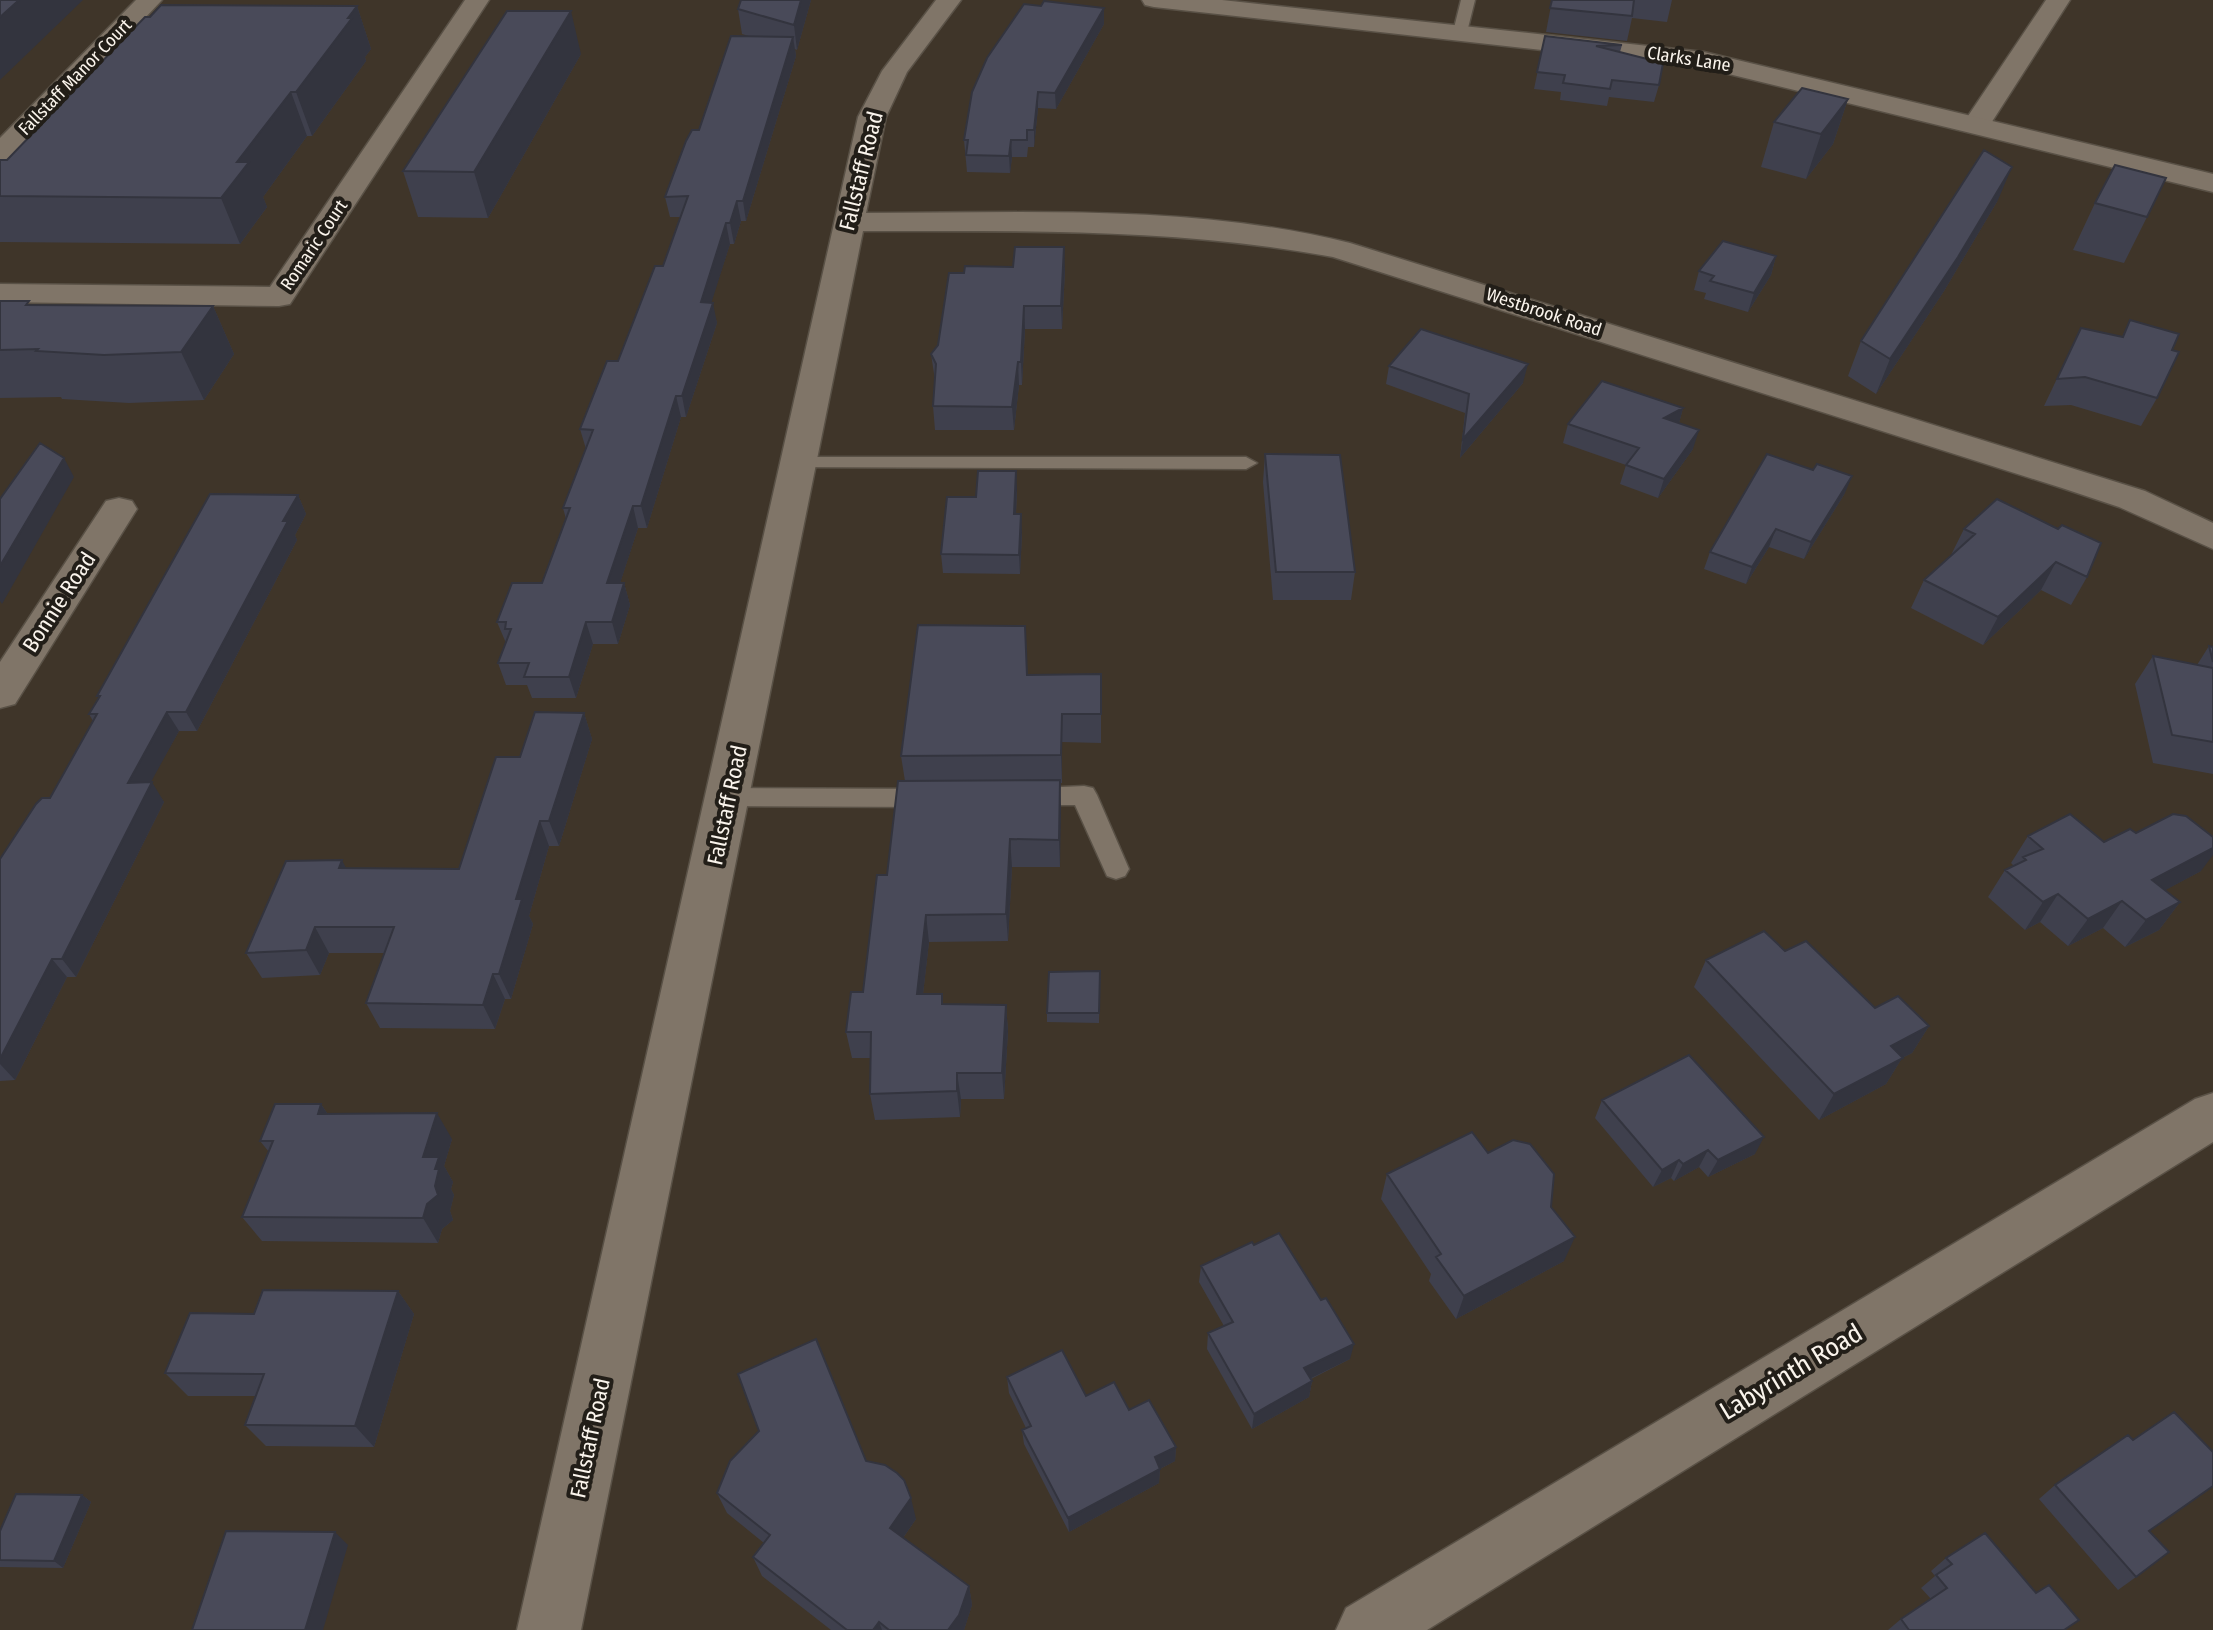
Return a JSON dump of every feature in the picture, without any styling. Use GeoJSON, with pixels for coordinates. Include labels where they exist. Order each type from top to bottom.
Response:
{"type":"FeatureCollection","features":[{"type":"Feature","properties":{"kind":"street","name":"Fallstaff Manor Court"},"geometry":{"type":"LineString","coordinates":[[0,154],[150,0]]}},
{"type":"Feature","properties":{"kind":"street","name":"Romaric Court"},"geometry":{"type":"LineString","coordinates":[[0,293],[279,297],[477,0]]}},
{"type":"Feature","properties":{"kind":"street","name":"Fallstaff Road"},"geometry":{"type":"LineString","coordinates":[[549,1630],[848,222],[878,101],[905,55],[949,0]]}},
{"type":"Feature","properties":{"kind":"street","name":"Clarks Lane"},"geometry":{"type":"LineString","coordinates":[[1154,0],[1704,60],[2213,183]]}},
{"type":"Feature","properties":{"kind":"street"},"geometry":{"type":"LineString","coordinates":[[1976,125],[2058,0]]}},
{"type":"Feature","properties":{"kind":"street","name":"Westbrook Road"},"geometry":{"type":"LineString","coordinates":[[848,222],[1185,225],[1242,231],[1339,249],[2075,480],[2132,499],[2213,537]]}},
{"type":"Feature","properties":{"kind":"street","name":"Bonnie Road"},"geometry":{"type":"LineString","coordinates":[[0,694],[119,509]]}},
{"type":"Feature","properties":{"kind":"street","name":"Labyrinth Road"},"geometry":{"type":"LineString","coordinates":[[1368,1630],[2213,1115]]}},
{"type":"Feature","properties":{"kind":"lane"},"geometry":{"type":"LineString","coordinates":[[1460,32],[1468,0]]}},
{"type":"Feature","properties":{"kind":"lane"},"geometry":{"type":"LineString","coordinates":[[798,463],[1246,463]]}},
{"type":"Feature","properties":{"kind":"lane"},"geometry":{"type":"LineString","coordinates":[[1009,797],[1084,795],[1116,869]]}},
{"type":"Feature","properties":{"kind":"lane"},"geometry":{"type":"LineString","coordinates":[[728,797],[948,797]]}},
{"type":"Feature","properties":{"kind":"building"},"geometry":{"type":"Polygon","coordinates":[[[0,0],[19,0],[0,17],[0,0]]]}},
{"type":"Feature","properties":{"kind":"building"},"geometry":{"type":"Polygon","coordinates":[[[741,0],[801,0],[794,25],[738,9],[741,0]]]}},
{"type":"Feature","properties":{"kind":"building"},"geometry":{"type":"Polygon","coordinates":[[[1552,0],[1634,0],[1632,16],[1550,8],[1552,0]]]}},
{"type":"Feature","properties":{"kind":"building"},"geometry":{"type":"Polygon","coordinates":[[[1044,1],[1104,8],[1055,93],[1038,92],[1034,130],[1027,130],[1027,140],[1011,140],[1009,156],[966,155],[968,140],[964,140],[972,92],[987,58],[1024,4],[1041,6],[1044,1]]]}},
{"type":"Feature","properties":{"kind":"building"},"geometry":{"type":"Polygon","coordinates":[[[161,5],[357,6],[348,18],[352,18],[296,92],[291,92],[237,162],[249,162],[221,198],[0,196],[0,160],[7,160],[145,17],[150,17],[161,5]]]}},
{"type":"Feature","properties":{"kind":"building"},"geometry":{"type":"Polygon","coordinates":[[[507,11],[571,11],[474,172],[403,171],[507,11]]]}},
{"type":"Feature","properties":{"kind":"building"},"geometry":{"type":"Polygon","coordinates":[[[731,36],[793,37],[743,201],[737,201],[730,223],[726,223],[701,302],[713,303],[682,396],[676,396],[641,506],[633,506],[607,583],[624,583],[612,622],[586,622],[569,677],[524,677],[529,663],[498,663],[511,629],[505,629],[506,622],[497,622],[512,583],[542,583],[570,508],[563,508],[593,430],[580,429],[607,361],[618,361],[655,266],[663,266],[688,196],[665,197],[686,141],[692,130],[699,130],[731,36]]]}},
{"type":"Feature","properties":{"kind":"building"},"geometry":{"type":"Polygon","coordinates":[[[1545,36],[1622,45],[1596,46],[1663,63],[1659,85],[1612,80],[1610,89],[1563,83],[1565,75],[1537,72],[1545,36]]]}},
{"type":"Feature","properties":{"kind":"building"},"geometry":{"type":"Polygon","coordinates":[[[1802,88],[1848,99],[1821,134],[1774,122],[1802,88]]]}},
{"type":"Feature","properties":{"kind":"building"},"geometry":{"type":"Polygon","coordinates":[[[1984,150],[2012,167],[1958,257],[1890,359],[1861,341],[1984,150]]]}},
{"type":"Feature","properties":{"kind":"building"},"geometry":{"type":"Polygon","coordinates":[[[2115,165],[2166,178],[2147,217],[2095,203],[2115,165]]]}},
{"type":"Feature","properties":{"kind":"building"},"geometry":{"type":"Polygon","coordinates":[[[1723,241],[1776,256],[1754,293],[1710,281],[1714,276],[1699,271],[1723,241]]]}},
{"type":"Feature","properties":{"kind":"building"},"geometry":{"type":"Polygon","coordinates":[[[1015,247],[1064,247],[1061,306],[1024,306],[1021,362],[1018,362],[1012,407],[933,406],[936,364],[931,354],[938,345],[949,273],[964,273],[965,266],[1013,267],[1015,247]]]}},
{"type":"Feature","properties":{"kind":"building"},"geometry":{"type":"Polygon","coordinates":[[[0,301],[29,301],[26,305],[213,306],[181,352],[104,355],[36,351],[38,349],[0,350],[0,301]]]}},
{"type":"Feature","properties":{"kind":"building"},"geometry":{"type":"Polygon","coordinates":[[[2130,320],[2179,334],[2172,350],[2179,352],[2157,398],[2085,377],[2057,379],[2081,328],[2123,337],[2130,320]]]}},
{"type":"Feature","properties":{"kind":"building"},"geometry":{"type":"Polygon","coordinates":[[[1421,329],[1528,364],[1463,439],[1469,394],[1389,366],[1421,329]]]}},
{"type":"Feature","properties":{"kind":"building"},"geometry":{"type":"Polygon","coordinates":[[[1602,381],[1683,408],[1664,418],[1699,430],[1664,479],[1626,465],[1639,448],[1568,424],[1602,381]]]}},
{"type":"Feature","properties":{"kind":"building"},"geometry":{"type":"Polygon","coordinates":[[[40,443],[64,458],[0,566],[0,499],[40,443]]]}},
{"type":"Feature","properties":{"kind":"building"},"geometry":{"type":"Polygon","coordinates":[[[1265,454],[1340,455],[1355,572],[1276,572],[1265,454]]]}},
{"type":"Feature","properties":{"kind":"building"},"geometry":{"type":"Polygon","coordinates":[[[1767,454],[1813,470],[1817,464],[1852,476],[1811,542],[1776,529],[1752,567],[1710,552],[1767,454]]]}},
{"type":"Feature","properties":{"kind":"building"},"geometry":{"type":"Polygon","coordinates":[[[978,471],[1016,471],[1014,514],[1021,514],[1019,555],[941,554],[947,497],[976,497],[978,471]]]}},
{"type":"Feature","properties":{"kind":"building"},"geometry":{"type":"Polygon","coordinates":[[[210,494],[298,495],[283,521],[288,521],[186,712],[167,712],[128,783],[152,782],[62,959],[52,959],[0,1059],[0,859],[36,804],[42,798],[50,798],[97,714],[89,714],[100,696],[97,696],[210,494]]]}},
{"type":"Feature","properties":{"kind":"building"},"geometry":{"type":"Polygon","coordinates":[[[1997,499],[2058,529],[2062,525],[2101,543],[2087,577],[2056,562],[1998,617],[1924,580],[1975,534],[1964,529],[1997,499]]]}},
{"type":"Feature","properties":{"kind":"building"},"geometry":{"type":"Polygon","coordinates":[[[918,625],[1025,626],[1027,675],[1101,674],[1101,714],[1062,714],[1061,755],[901,756],[918,625]]]}},
{"type":"Feature","properties":{"kind":"building"},"geometry":{"type":"Polygon","coordinates":[[[2153,656],[2213,668],[2213,742],[2172,735],[2153,656]]]}},
{"type":"Feature","properties":{"kind":"building"},"geometry":{"type":"Polygon","coordinates":[[[535,712],[584,713],[549,821],[540,821],[516,899],[522,899],[499,974],[493,974],[483,1005],[366,1003],[394,927],[315,927],[306,950],[246,953],[286,861],[342,860],[339,868],[459,869],[496,757],[520,757],[535,712]]]}},
{"type":"Feature","properties":{"kind":"building"},"geometry":{"type":"Polygon","coordinates":[[[1060,780],[1059,840],[1010,839],[1006,914],[926,915],[917,994],[942,994],[942,1004],[1006,1005],[1002,1073],[957,1073],[957,1091],[870,1094],[871,1032],[846,1032],[851,992],[863,992],[877,875],[887,875],[898,781],[1060,780]]]}},
{"type":"Feature","properties":{"kind":"building"},"geometry":{"type":"Polygon","coordinates":[[[2070,814],[2104,842],[2130,829],[2136,833],[2173,814],[2186,816],[2213,837],[2213,848],[2152,880],[2180,902],[2146,920],[2122,901],[2088,919],[2058,894],[2043,902],[2005,870],[2026,860],[2023,857],[2043,849],[2028,836],[2070,814]]]}},
{"type":"Feature","properties":{"kind":"building"},"geometry":{"type":"Polygon","coordinates":[[[1764,931],[1785,951],[1806,941],[1875,1008],[1898,996],[1929,1026],[1891,1046],[1903,1058],[1834,1094],[1706,960],[1764,931]]]}},
{"type":"Feature","properties":{"kind":"building"},"geometry":{"type":"Polygon","coordinates":[[[1100,971],[1099,1013],[1047,1013],[1049,972],[1100,971]]]}},
{"type":"Feature","properties":{"kind":"building"},"geometry":{"type":"Polygon","coordinates":[[[1689,1055],[1764,1137],[1718,1160],[1708,1150],[1683,1164],[1679,1160],[1662,1170],[1602,1100],[1689,1055]]]}},
{"type":"Feature","properties":{"kind":"building"},"geometry":{"type":"Polygon","coordinates":[[[275,1104],[321,1104],[318,1114],[437,1113],[423,1157],[439,1157],[435,1169],[439,1169],[435,1186],[438,1195],[427,1204],[423,1218],[242,1217],[273,1141],[260,1141],[275,1104]]]}},
{"type":"Feature","properties":{"kind":"building"},"geometry":{"type":"Polygon","coordinates":[[[1472,1132],[1488,1153],[1513,1140],[1530,1144],[1554,1174],[1551,1207],[1575,1237],[1464,1296],[1436,1257],[1441,1254],[1387,1174],[1472,1132]]]}},
{"type":"Feature","properties":{"kind":"building"},"geometry":{"type":"Polygon","coordinates":[[[1279,1233],[1321,1300],[1326,1298],[1354,1344],[1304,1368],[1312,1381],[1254,1414],[1208,1333],[1233,1322],[1201,1266],[1279,1233]]]}},
{"type":"Feature","properties":{"kind":"building"},"geometry":{"type":"Polygon","coordinates":[[[263,1290],[398,1291],[355,1426],[245,1425],[264,1374],[165,1373],[190,1313],[254,1314],[263,1290]]]}},
{"type":"Feature","properties":{"kind":"building"},"geometry":{"type":"Polygon","coordinates":[[[816,1339],[866,1461],[885,1465],[904,1480],[911,1498],[890,1528],[969,1586],[959,1615],[948,1630],[889,1630],[879,1622],[873,1630],[847,1630],[753,1557],[770,1535],[717,1493],[730,1461],[759,1431],[738,1374],[816,1339]]]}},
{"type":"Feature","properties":{"kind":"building"},"geometry":{"type":"Polygon","coordinates":[[[1062,1350],[1086,1396],[1114,1382],[1129,1410],[1149,1400],[1176,1447],[1155,1457],[1160,1469],[1068,1518],[1022,1430],[1031,1426],[1007,1377],[1062,1350]]]}},
{"type":"Feature","properties":{"kind":"building"},"geometry":{"type":"Polygon","coordinates":[[[2174,1412],[2213,1452],[2213,1486],[2149,1531],[2169,1552],[2136,1577],[2055,1485],[2128,1435],[2133,1440],[2174,1412]]]}},
{"type":"Feature","properties":{"kind":"building"},"geometry":{"type":"Polygon","coordinates":[[[16,1494],[82,1495],[54,1561],[0,1560],[0,1531],[16,1494]]]}},
{"type":"Feature","properties":{"kind":"building"},"geometry":{"type":"Polygon","coordinates":[[[226,1531],[335,1532],[305,1630],[192,1630],[226,1531]]]}},
{"type":"Feature","properties":{"kind":"building"},"geometry":{"type":"Polygon","coordinates":[[[1985,1533],[2036,1593],[2049,1585],[2079,1620],[2064,1630],[1909,1630],[1901,1619],[1947,1588],[1936,1575],[1952,1564],[1946,1558],[1985,1533]]]}}]}
